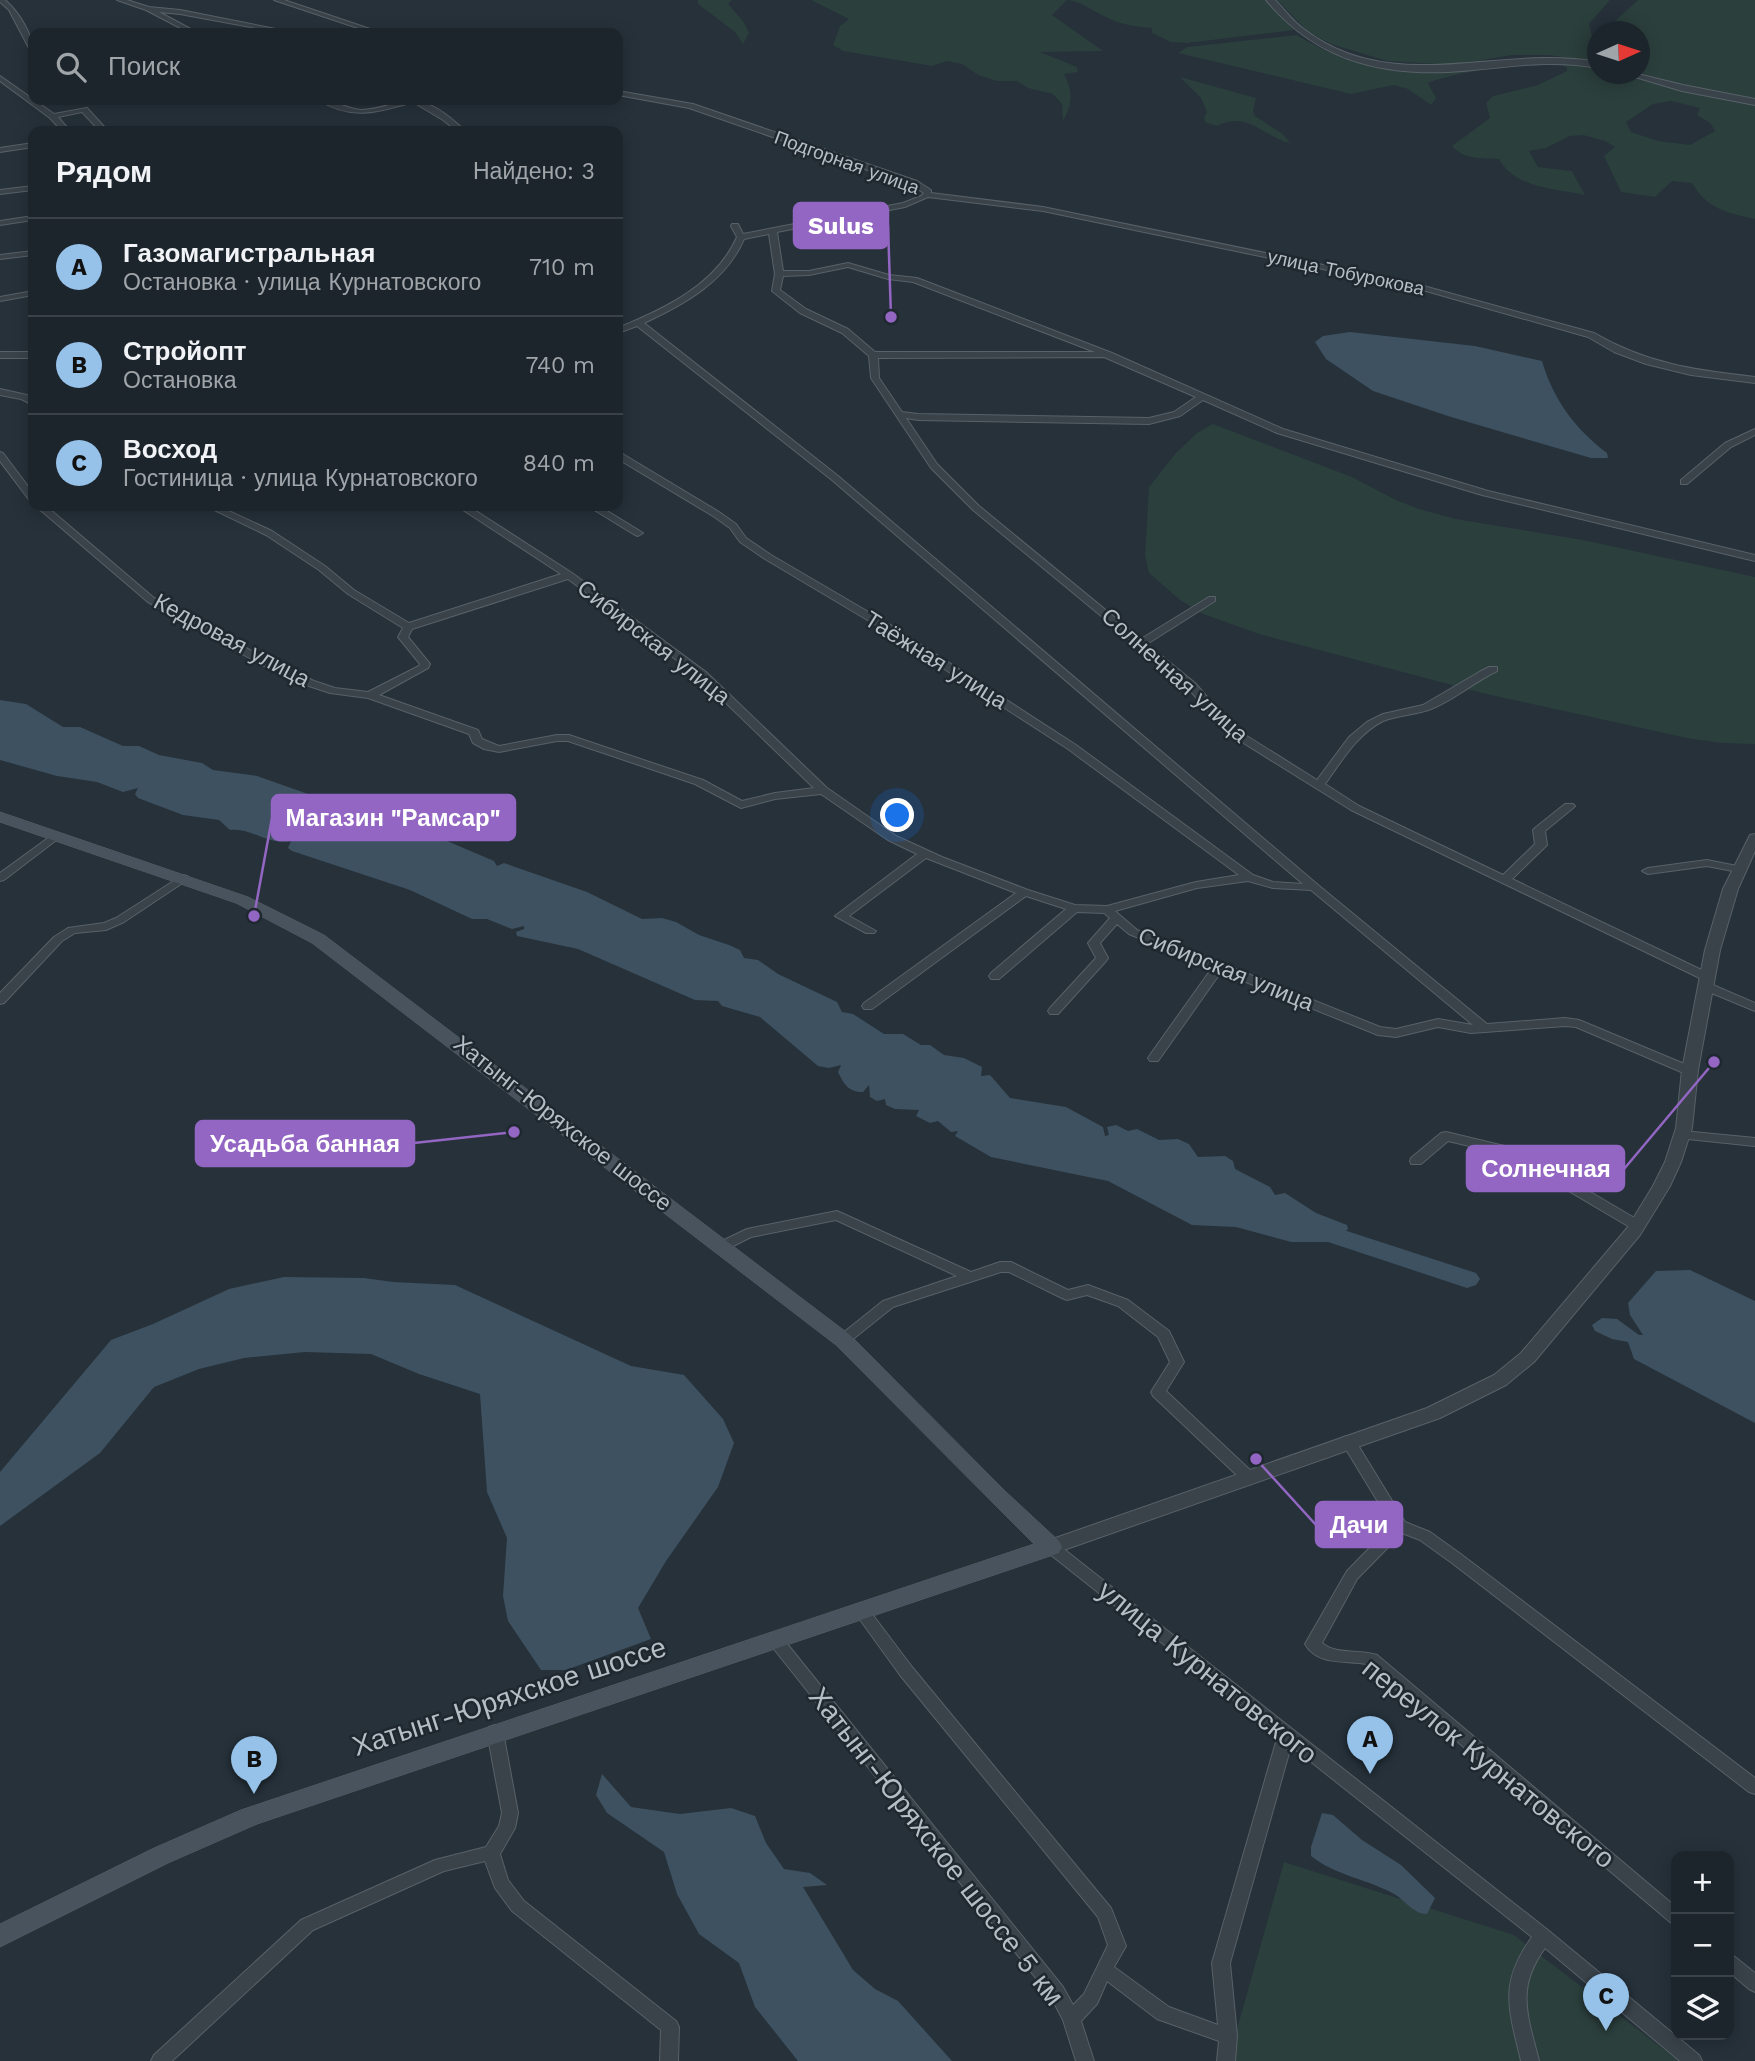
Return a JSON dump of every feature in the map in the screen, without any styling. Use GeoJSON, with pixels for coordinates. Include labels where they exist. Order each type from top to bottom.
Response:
{"type":"FeatureCollection","features":[{"type":"Feature","properties":{"kind":"main road","name":"Хатынг-Юряхское шоссе"},"geometry":{"type":"LineString","coordinates":[[0,817],[242,900],[318,939],[844,1340],[906,1401],[1002,1504],[1051,1547]]}},
{"type":"Feature","properties":{"kind":"main road","name":"Хатынг-Юряхское шоссе"},"geometry":{"type":"LineString","coordinates":[[0,1936],[160,1856],[249,1817],[1051,1547]]}},
{"type":"Feature","properties":{"kind":"street"},"geometry":{"type":"LineString","coordinates":[[1,0],[12,9],[28,40]]}},
{"type":"Feature","properties":{"kind":"street"},"geometry":{"type":"LineString","coordinates":[[120,0],[148,9],[185,28]]}},
{"type":"Feature","properties":{"kind":"street"},"geometry":{"type":"LineString","coordinates":[[276,0],[363,28]]}},
{"type":"Feature","properties":{"kind":"street"},"geometry":{"type":"LineString","coordinates":[[1270,0],[1302,33],[1325,47],[1394,66],[1446,69],[1546,58],[1587,64]]}},
{"type":"Feature","properties":{"kind":"street"},"geometry":{"type":"LineString","coordinates":[[148,9],[180,12],[266,28]]}},
{"type":"Feature","properties":{"kind":"street"},"geometry":{"type":"LineString","coordinates":[[0,78],[28,98]]}},
{"type":"Feature","properties":{"kind":"street"},"geometry":{"type":"LineString","coordinates":[[1650,79],[1755,102]]}},
{"type":"Feature","properties":{"kind":"street","name":"Подгорная улица"},"geometry":{"type":"LineString","coordinates":[[623,94],[690,106],[914,183],[926,189],[928,195],[905,205],[741,237]]}},
{"type":"Feature","properties":{"kind":"street"},"geometry":{"type":"LineString","coordinates":[[38,105],[62,126]]}},
{"type":"Feature","properties":{"kind":"street"},"geometry":{"type":"LineString","coordinates":[[53,116],[84,110],[87,105]]}},
{"type":"Feature","properties":{"kind":"street"},"geometry":{"type":"LineString","coordinates":[[334,105],[357,113],[392,105]]}},
{"type":"Feature","properties":{"kind":"street"},"geometry":{"type":"LineString","coordinates":[[423,105],[455,126]]}},
{"type":"Feature","properties":{"kind":"street"},"geometry":{"type":"LineString","coordinates":[[84,110],[99,126]]}},
{"type":"Feature","properties":{"kind":"street"},"geometry":{"type":"LineString","coordinates":[[0,150],[28,146]]}},
{"type":"Feature","properties":{"kind":"street"},"geometry":{"type":"LineString","coordinates":[[0,192],[28,189]]}},
{"type":"Feature","properties":{"kind":"street","name":"улица Тобурокова"},"geometry":{"type":"LineString","coordinates":[[928,195],[1043,209],[1420,287],[1591,335],[1617,350],[1649,362],[1691,372],[1755,380]]}},
{"type":"Feature","properties":{"kind":"street"},"geometry":{"type":"LineString","coordinates":[[0,223],[28,219]]}},
{"type":"Feature","properties":{"kind":"street"},"geometry":{"type":"LineString","coordinates":[[623,329],[699,290],[721,268],[741,237],[735,226]]}},
{"type":"Feature","properties":{"kind":"street"},"geometry":{"type":"LineString","coordinates":[[773,232],[779,274],[776,291],[787,301],[834,325],[873,355],[1109,355]]}},
{"type":"Feature","properties":{"kind":"street"},"geometry":{"type":"LineString","coordinates":[[0,257],[28,254]]}},
{"type":"Feature","properties":{"kind":"street"},"geometry":{"type":"LineString","coordinates":[[779,274],[809,273],[848,265],[888,277],[914,280],[1109,355],[1280,431],[1485,493],[1755,558]]}},
{"type":"Feature","properties":{"kind":"street"},"geometry":{"type":"LineString","coordinates":[[0,299],[28,294]]}},
{"type":"Feature","properties":{"kind":"street"},"geometry":{"type":"LineString","coordinates":[[639,323],[835,478],[1314,887],[1483,1027]]}},
{"type":"Feature","properties":{"kind":"street"},"geometry":{"type":"LineString","coordinates":[[0,355],[28,355]]}},
{"type":"Feature","properties":{"kind":"street","name":"Солнечная улица"},"geometry":{"type":"LineString","coordinates":[[873,355],[875,378],[910,434],[934,466],[976,508],[1191,685],[1230,730],[1355,808],[1707,982]]}},
{"type":"Feature","properties":{"kind":"street"},"geometry":{"type":"LineString","coordinates":[[4,392],[28,390]]}},
{"type":"Feature","properties":{"kind":"street"},"geometry":{"type":"LineString","coordinates":[[4,392],[28,400]]}},
{"type":"Feature","properties":{"kind":"street"},"geometry":{"type":"LineString","coordinates":[[899,414],[918,417],[1171,419],[1185,412],[1201,397]]}},
{"type":"Feature","properties":{"kind":"street"},"geometry":{"type":"LineString","coordinates":[[910,434],[918,417]]}},
{"type":"Feature","properties":{"kind":"street"},"geometry":{"type":"LineString","coordinates":[[1684,482],[1728,445],[1755,432]]}},
{"type":"Feature","properties":{"kind":"street"},"geometry":{"type":"LineString","coordinates":[[0,455],[28,492]]}},
{"type":"Feature","properties":{"kind":"street","name":"Таёжная улица"},"geometry":{"type":"LineString","coordinates":[[623,458],[716,514],[733,526],[743,540],[768,557],[885,626],[1072,747],[1249,877]]}},
{"type":"Feature","properties":{"kind":"street","name":"Кедровая улица"},"geometry":{"type":"LineString","coordinates":[[47,511],[151,600],[174,614],[310,683],[334,691],[370,695],[474,732],[477,741],[487,748],[505,751],[547,738],[569,738],[699,782],[741,805],[775,796],[823,790]]}},
{"type":"Feature","properties":{"kind":"street"},"geometry":{"type":"LineString","coordinates":[[222,511],[269,533],[351,592],[408,627]]}},
{"type":"Feature","properties":{"kind":"street","name":"Сибирская улица"},"geometry":{"type":"LineString","coordinates":[[470,511],[569,575],[702,674],[823,790],[892,838],[1024,892],[1074,908],[1111,914],[1133,932],[1378,1031],[1396,1033],[1438,1023],[1471,1029],[1548,1021],[1580,1024],[1690,1071]]}},
{"type":"Feature","properties":{"kind":"street"},"geometry":{"type":"LineString","coordinates":[[601,511],[638,533]]}},
{"type":"Feature","properties":{"kind":"street"},"geometry":{"type":"LineString","coordinates":[[370,695],[423,668],[425,664],[422,659],[403,636],[408,627],[569,575]]}},
{"type":"Feature","properties":{"kind":"street"},"geometry":{"type":"LineString","coordinates":[[1142,643],[1212,599]]}},
{"type":"Feature","properties":{"kind":"street"},"geometry":{"type":"LineString","coordinates":[[1318,786],[1360,733],[1370,725],[1381,719],[1430,706],[1467,681],[1493,669]]}},
{"type":"Feature","properties":{"kind":"street"},"geometry":{"type":"LineString","coordinates":[[1504,881],[1541,845],[1539,830],[1569,806]]}},
{"type":"Feature","properties":{"kind":"street"},"geometry":{"type":"LineString","coordinates":[[0,878],[55,836]]}},
{"type":"Feature","properties":{"kind":"street","name":"Хатынг-Юряхское шоссе"},"geometry":{"type":"LineString","coordinates":[[1051,1547],[1247,1476],[1451,1407],[1502,1379],[1529,1357],[1623,1249],[1639,1226],[1683,1135],[1690,1071],[1707,982],[1738,869],[1755,838]]}},
{"type":"Feature","properties":{"kind":"street"},"geometry":{"type":"LineString","coordinates":[[870,931],[841,916],[925,853]]}},
{"type":"Feature","properties":{"kind":"street"},"geometry":{"type":"LineString","coordinates":[[1648,871],[1707,863],[1738,869]]}},
{"type":"Feature","properties":{"kind":"street"},"geometry":{"type":"LineString","coordinates":[[1054,1011],[1102,958],[1094,943],[1111,914],[1196,885],[1249,877],[1260,883],[1284,887],[1314,887]]}},
{"type":"Feature","properties":{"kind":"street"},"geometry":{"type":"LineString","coordinates":[[0,1000],[58,939],[72,930],[106,926],[120,920],[183,878]]}},
{"type":"Feature","properties":{"kind":"street"},"geometry":{"type":"LineString","coordinates":[[868,1006],[1024,892]]}},
{"type":"Feature","properties":{"kind":"street"},"geometry":{"type":"LineString","coordinates":[[995,976],[1074,908]]}},
{"type":"Feature","properties":{"kind":"street"},"geometry":{"type":"LineString","coordinates":[[1154,1058],[1220,965]]}},
{"type":"Feature","properties":{"kind":"street"},"geometry":{"type":"LineString","coordinates":[[1707,982],[1755,1007]]}},
{"type":"Feature","properties":{"kind":"street"},"geometry":{"type":"LineString","coordinates":[[1683,1135],[1755,1142]]}},
{"type":"Feature","properties":{"kind":"street"},"geometry":{"type":"LineString","coordinates":[[1416,1161],[1446,1136],[1512,1152],[1639,1226]]}},
{"type":"Feature","properties":{"kind":"street"},"geometry":{"type":"LineString","coordinates":[[723,1246],[747,1233],[837,1215],[968,1276]]}},
{"type":"Feature","properties":{"kind":"street"},"geometry":{"type":"LineString","coordinates":[[844,1340],[888,1304],[1000,1267],[1011,1267],[1068,1295],[1088,1290],[1123,1303],[1164,1334],[1177,1362],[1158,1392],[1247,1476]]}},
{"type":"Feature","properties":{"kind":"street"},"geometry":{"type":"LineString","coordinates":[[1348,1441],[1400,1526],[1425,1536],[1457,1559],[1755,1787]]}},
{"type":"Feature","properties":{"kind":"street","name":"переулок Курнатовского"},"geometry":{"type":"LineString","coordinates":[[1400,1526],[1352,1575],[1313,1644],[1318,1652],[1328,1656],[1361,1655],[1371,1659],[1672,1914]]}},
{"type":"Feature","properties":{"kind":"street","name":"улица Курнатовского"},"geometry":{"type":"LineString","coordinates":[[1051,1547],[1543,1936],[1693,2061]]}},
{"type":"Feature","properties":{"kind":"street"},"geometry":{"type":"LineString","coordinates":[[861,1610],[906,1671],[1105,1913],[1117,1946],[1091,1999],[1071,2020]]}},
{"type":"Feature","properties":{"kind":"street","name":"Хатынг-Юряхское шоссе 5 км"},"geometry":{"type":"LineString","coordinates":[[774,1639],[1057,1992],[1071,2020],[1085,2061]]}},
{"type":"Feature","properties":{"kind":"street"},"geometry":{"type":"LineString","coordinates":[[160,2061],[307,1925],[441,1865],[491,1853],[507,1828],[510,1813],[495,1732]]}},
{"type":"Feature","properties":{"kind":"street"},"geometry":{"type":"LineString","coordinates":[[1226,2061],[1228,2036],[1221,1963],[1286,1735]]}},
{"type":"Feature","properties":{"kind":"street"},"geometry":{"type":"LineString","coordinates":[[491,1853],[501,1883],[518,1906],[670,2027],[669,2061]]}},
{"type":"Feature","properties":{"kind":"street"},"geometry":{"type":"LineString","coordinates":[[1530,2061],[1517,1997],[1517,1977],[1524,1959],[1543,1936]]}},
{"type":"Feature","properties":{"kind":"street"},"geometry":{"type":"LineString","coordinates":[[1734,1966],[1755,1984]]}},
{"type":"Feature","properties":{"kind":"street"},"geometry":{"type":"LineString","coordinates":[[1104,1969],[1163,2013],[1228,2036]]}},
{"type":"Feature","properties":{"kind":"green space"},"geometry":{"type":"Polygon","coordinates":[[[698,0],[732,0],[728,4],[743,21],[749,33],[743,44],[735,32],[698,4],[698,0]]]}},
{"type":"Feature","properties":{"kind":"green space"},"geometry":{"type":"Polygon","coordinates":[[[811,0],[1067,0],[1052,15],[1103,51],[1040,52],[1077,67],[1078,72],[1064,74],[1071,97],[1063,121],[1062,104],[1053,94],[1028,88],[1017,81],[997,81],[978,75],[962,64],[947,61],[932,66],[843,51],[833,45],[840,26],[849,19],[811,0]]]}},
{"type":"Feature","properties":{"kind":"green space"},"geometry":{"type":"Polygon","coordinates":[[[1067,0],[1266,0],[1294,30],[1187,43],[1171,42],[1152,33],[1152,28],[1119,22],[1067,0]]]}},
{"type":"Feature","properties":{"kind":"green space"},"geometry":{"type":"Polygon","coordinates":[[[1277,0],[1610,0],[1592,21],[1587,21],[1587,61],[1548,55],[1512,55],[1452,65],[1387,61],[1331,44],[1307,31],[1277,0]]]}},
{"type":"Feature","properties":{"kind":"green space"},"geometry":{"type":"Polygon","coordinates":[[[1638,0],[1755,0],[1755,100],[1650,76],[1650,21],[1615,21],[1638,0]]]}},
{"type":"Feature","properties":{"kind":"green space"},"geometry":{"type":"Polygon","coordinates":[[[1297,35],[1344,58],[1390,69],[1464,70],[1539,60],[1560,61],[1587,65],[1587,84],[1650,84],[1650,81],[1755,104],[1755,219],[1727,212],[1711,204],[1692,183],[1672,181],[1655,197],[1621,192],[1604,156],[1615,147],[1605,141],[1583,135],[1570,136],[1546,148],[1529,151],[1538,167],[1572,171],[1585,195],[1525,182],[1506,169],[1499,159],[1468,156],[1452,146],[1490,118],[1486,103],[1493,96],[1538,85],[1567,71],[1567,67],[1518,65],[1441,79],[1428,83],[1436,98],[1431,105],[1408,89],[1394,85],[1351,94],[1178,53],[1187,47],[1297,35]],[[1671,101],[1653,104],[1626,122],[1631,132],[1658,141],[1690,145],[1715,131],[1710,123],[1697,115],[1700,108],[1671,101]]]}},
{"type":"Feature","properties":{"kind":"green space"},"geometry":{"type":"Polygon","coordinates":[[[1180,77],[1256,98],[1253,111],[1255,116],[1283,134],[1290,143],[1247,123],[1228,122],[1217,126],[1205,122],[1207,112],[1201,98],[1180,77]]]}},
{"type":"Feature","properties":{"kind":"green space"},"geometry":{"type":"Polygon","coordinates":[[[1213,424],[1352,477],[1419,509],[1456,519],[1583,540],[1755,577],[1755,744],[1687,738],[1482,693],[1259,634],[1203,614],[1180,600],[1149,573],[1145,556],[1149,487],[1176,453],[1198,432],[1213,424]]]}},
{"type":"Feature","properties":{"kind":"green space"},"geometry":{"type":"Polygon","coordinates":[[[1284,1862],[1514,1935],[1679,2061],[1228,2061],[1284,1862]]]}},
{"type":"Feature","properties":{"kind":"water"},"geometry":{"type":"Polygon","coordinates":[[[1350,332],[1475,346],[1542,361],[1552,388],[1567,412],[1585,434],[1607,453],[1608,458],[1591,458],[1373,391],[1326,359],[1315,342],[1323,336],[1350,332]]]}},
{"type":"Feature","properties":{"kind":"water"},"geometry":{"type":"Polygon","coordinates":[[[0,700],[26,704],[63,727],[80,727],[123,746],[139,746],[159,755],[202,763],[213,770],[257,776],[328,801],[339,801],[408,832],[427,832],[441,841],[447,841],[494,861],[497,866],[504,863],[587,892],[642,919],[662,918],[676,922],[699,935],[740,950],[744,958],[758,960],[778,974],[837,1002],[842,1012],[853,1014],[884,1034],[903,1034],[921,1045],[930,1045],[944,1055],[964,1058],[982,1067],[981,1076],[990,1075],[1010,1098],[1066,1107],[1103,1127],[1105,1136],[1109,1135],[1107,1127],[1116,1125],[1128,1131],[1137,1129],[1159,1140],[1178,1139],[1189,1144],[1198,1157],[1225,1156],[1233,1161],[1235,1169],[1270,1187],[1275,1195],[1285,1193],[1316,1213],[1347,1225],[1348,1229],[1333,1242],[1291,1242],[1236,1227],[1192,1225],[1108,1181],[991,1157],[955,1136],[958,1131],[951,1132],[938,1121],[930,1123],[916,1116],[919,1110],[895,1109],[886,1105],[885,1099],[877,1101],[870,1097],[869,1085],[863,1092],[850,1089],[838,1072],[841,1065],[829,1068],[818,1066],[760,1017],[722,1006],[718,1001],[695,1000],[578,949],[517,936],[516,932],[524,929],[524,926],[512,929],[487,919],[472,919],[410,890],[292,851],[288,848],[291,841],[275,841],[245,831],[230,830],[219,820],[183,815],[138,798],[135,794],[138,788],[123,792],[97,782],[57,776],[0,760],[0,700]]]}},
{"type":"Feature","properties":{"kind":"water"},"geometry":{"type":"Polygon","coordinates":[[[1690,1270],[1755,1301],[1755,1423],[1634,1359],[1628,1342],[1612,1339],[1595,1331],[1592,1325],[1602,1318],[1617,1319],[1643,1335],[1630,1315],[1628,1303],[1656,1271],[1690,1270]]]}},
{"type":"Feature","properties":{"kind":"water"},"geometry":{"type":"Polygon","coordinates":[[[284,1277],[364,1278],[455,1285],[631,1366],[684,1375],[723,1419],[734,1443],[718,1487],[666,1561],[638,1608],[651,1639],[566,1670],[541,1670],[508,1621],[503,1596],[507,1538],[487,1492],[480,1394],[419,1374],[371,1354],[305,1352],[244,1358],[199,1369],[154,1387],[100,1453],[0,1526],[0,1472],[111,1340],[229,1289],[284,1277]]]}},
{"type":"Feature","properties":{"kind":"water"},"geometry":{"type":"Polygon","coordinates":[[[602,1774],[631,1807],[680,1814],[731,1808],[755,1816],[766,1843],[784,1869],[810,1873],[827,1885],[803,1887],[853,1970],[875,1989],[898,2001],[952,2061],[798,2061],[755,2007],[739,1963],[699,1934],[677,1894],[664,1852],[607,1813],[596,1795],[602,1774]]]}},
{"type":"Feature","properties":{"kind":"water"},"geometry":{"type":"Polygon","coordinates":[[[1322,1813],[1333,1815],[1362,1840],[1401,1865],[1435,1898],[1427,1914],[1417,1912],[1384,1889],[1331,1868],[1311,1856],[1311,1847],[1322,1813]]]}},
{"type":"Feature","properties":{"kind":"waterway"},"geometry":{"type":"LineString","coordinates":[[1310,1227],[1467,1279]]}},
{"type":"Feature","properties":{"kind":"place","name":"Sulus"},"geometry":{"type":"Point","coordinates":[891,317]}},
{"type":"Feature","properties":{"kind":"place","name":"Магазин \"Рамсар\""},"geometry":{"type":"Point","coordinates":[254,916]}},
{"type":"Feature","properties":{"kind":"place","name":"Солнечная"},"geometry":{"type":"Point","coordinates":[1714,1062]}},
{"type":"Feature","properties":{"kind":"place","name":"Усадьба банная"},"geometry":{"type":"Point","coordinates":[514,1132]}},
{"type":"Feature","properties":{"kind":"place","name":"Дачи"},"geometry":{"type":"Point","coordinates":[1256,1459]}},
{"type":"Feature","properties":{"kind":"place","name":"Газомагистральная"},"geometry":{"type":"Point","coordinates":[1370,1774]}},
{"type":"Feature","properties":{"kind":"place","name":"Стройопт"},"geometry":{"type":"Point","coordinates":[254,1794]}},
{"type":"Feature","properties":{"kind":"place","name":"Восход"},"geometry":{"type":"Point","coordinates":[1606,2031]}}]}
